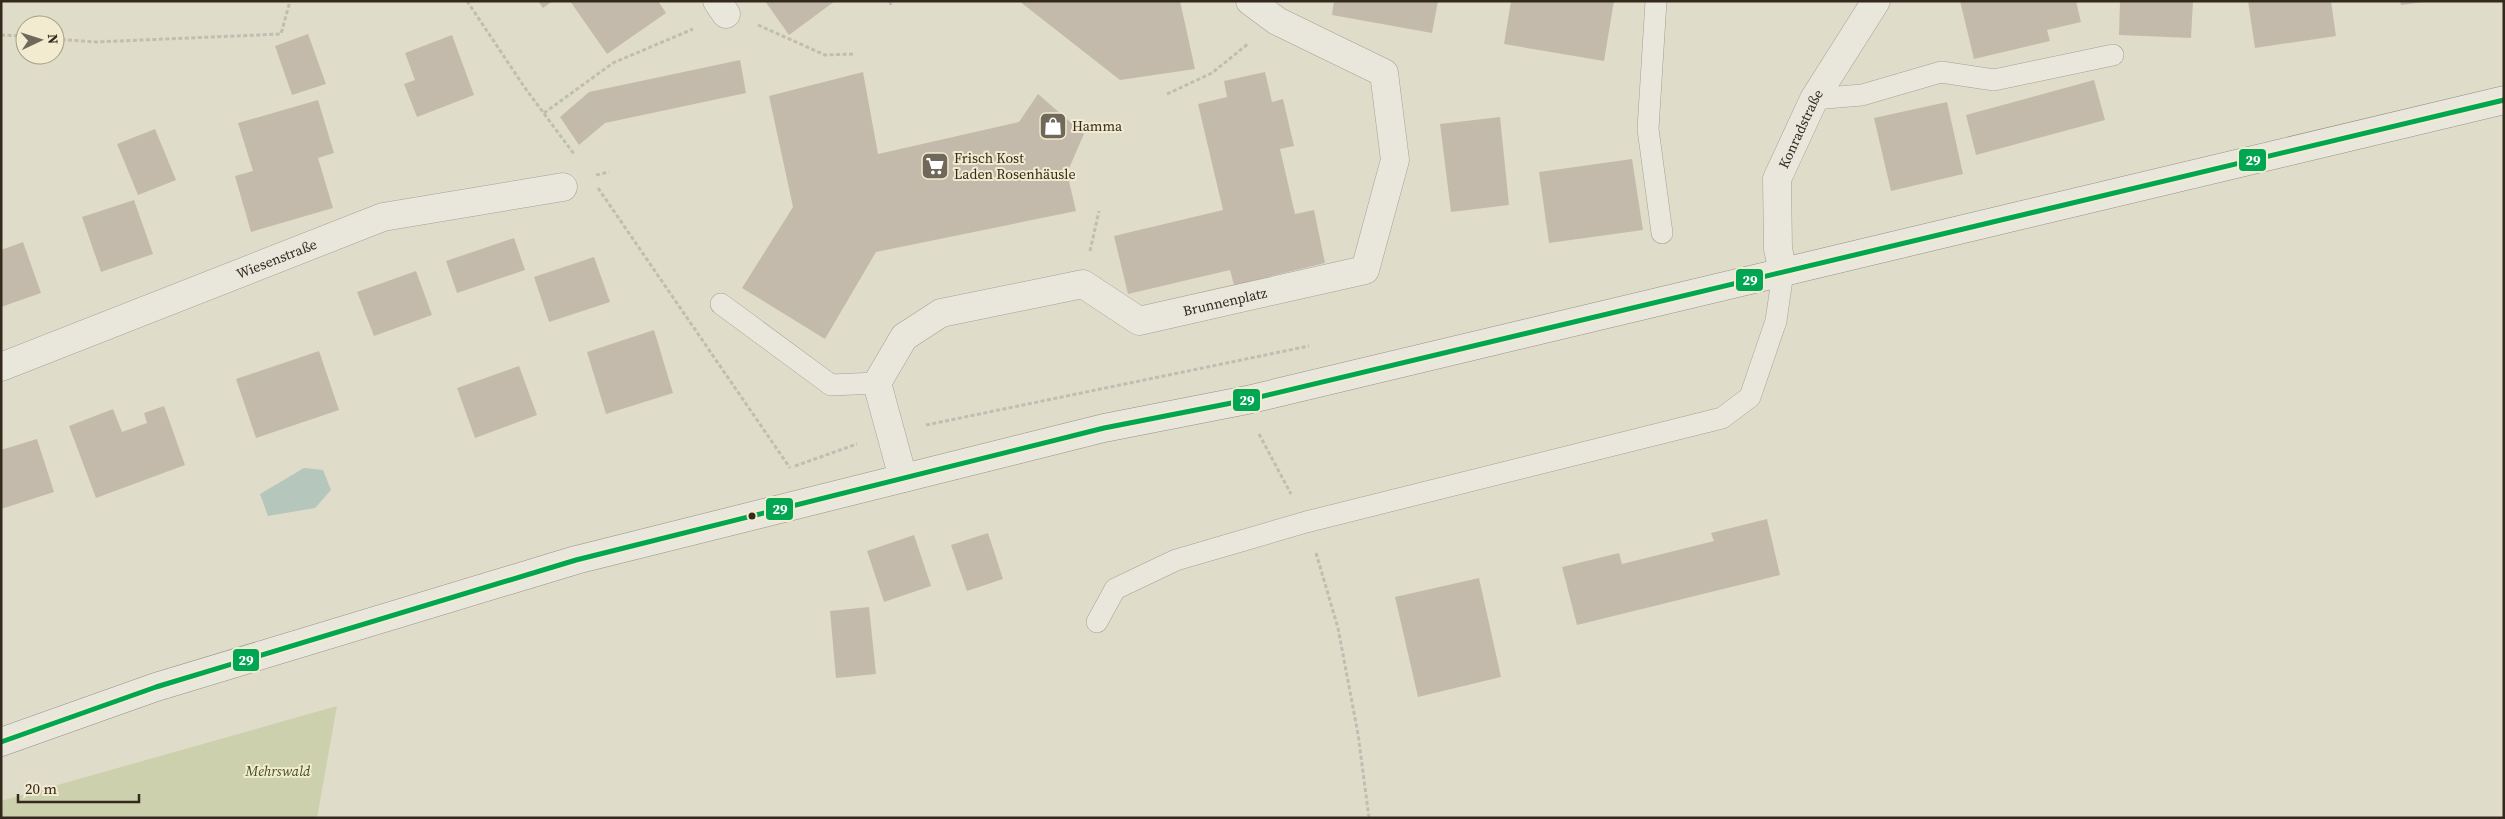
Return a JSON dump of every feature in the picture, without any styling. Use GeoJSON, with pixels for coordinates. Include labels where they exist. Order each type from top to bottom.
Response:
{"type":"FeatureCollection","features":[{"type":"Feature","properties":{"kind":"main road","name":"Brunnenplatz"},"geometry":{"type":"LineString","coordinates":[[1083,284],[1139,321],[1365,270],[1395,160],[1384,73],[1277,21],[1250,1]]}},
{"type":"Feature","properties":{"kind":"main road","name":"Konradstraße"},"geometry":{"type":"LineString","coordinates":[[1783,272],[1778,249],[1777,179],[1814,99],[1876,1]]}},
{"type":"Feature","properties":{"kind":"main road"},"geometry":{"type":"LineString","coordinates":[[1,742],[156,687],[576,560],[1104,428],[1247,400],[2504,100]]}},
{"type":"Feature","properties":{"kind":"main road","name":"Wiesenstraße"},"geometry":{"type":"LineString","coordinates":[[1,367],[382,217],[562,186]]}},
{"type":"Feature","properties":{"kind":"main road"},"geometry":{"type":"LineString","coordinates":[[903,478],[877,383],[904,337],[941,313],[1083,284]]}},
{"type":"Feature","properties":{"kind":"lane"},"geometry":{"type":"LineString","coordinates":[[1656,1],[1648,129],[1662,233]]}},
{"type":"Feature","properties":{"kind":"lane"},"geometry":{"type":"LineString","coordinates":[[1814,99],[1862,95],[1941,72],[1994,80],[2114,55]]}},
{"type":"Feature","properties":{"kind":"lane"},"geometry":{"type":"LineString","coordinates":[[1097,622],[1116,589],[1176,560],[1306,522],[1722,418],[1750,397],[1776,321],[1783,272]]}},
{"type":"Feature","properties":{"kind":"lane"},"geometry":{"type":"LineString","coordinates":[[721,304],[831,385],[877,383]]}},
{"type":"Feature","properties":{"kind":"path"},"geometry":{"type":"LineString","coordinates":[[65,40],[96,42],[281,34],[290,1]]}},
{"type":"Feature","properties":{"kind":"path"},"geometry":{"type":"LineString","coordinates":[[467,1],[579,161]]}},
{"type":"Feature","properties":{"kind":"path"},"geometry":{"type":"LineString","coordinates":[[890,1],[890,6]]}},
{"type":"Feature","properties":{"kind":"path"},"geometry":{"type":"LineString","coordinates":[[544,113],[612,63],[722,8],[825,55],[853,54]]}},
{"type":"Feature","properties":{"kind":"path"},"geometry":{"type":"LineString","coordinates":[[1166,94],[1212,73],[1277,21]]}},
{"type":"Feature","properties":{"kind":"path"},"geometry":{"type":"LineString","coordinates":[[1,35],[15,36]]}},
{"type":"Feature","properties":{"kind":"path"},"geometry":{"type":"LineString","coordinates":[[591,177],[609,172]]}},
{"type":"Feature","properties":{"kind":"path"},"geometry":{"type":"LineString","coordinates":[[596,185],[790,468]]}},
{"type":"Feature","properties":{"kind":"path"},"geometry":{"type":"LineString","coordinates":[[1083,284],[1099,211]]}},
{"type":"Feature","properties":{"kind":"path"},"geometry":{"type":"LineString","coordinates":[[891,432],[1238,361],[1255,428],[1306,522],[1338,628],[1358,734],[1370,818]]}},
{"type":"Feature","properties":{"kind":"green space","name":"Mehrswald"},"geometry":{"type":"Polygon","coordinates":[[[337,706],[317,818],[1,818],[1,801],[337,706]]]}},
{"type":"Feature","properties":{"kind":"shaded area"},"geometry":{"type":"Polygon","coordinates":[[[304,468],[323,470],[331,490],[315,508],[268,516],[260,494],[304,468]]]}},
{"type":"Feature","properties":{"kind":"building"},"geometry":{"type":"Polygon","coordinates":[[[538,1],[553,1],[543,8],[538,1]]]}},
{"type":"Feature","properties":{"kind":"building"},"geometry":{"type":"Polygon","coordinates":[[[570,1],[658,1],[666,13],[607,54],[570,1]]]}},
{"type":"Feature","properties":{"kind":"building"},"geometry":{"type":"Polygon","coordinates":[[[765,1],[835,1],[789,35],[765,1]]]}},
{"type":"Feature","properties":{"kind":"building"},"geometry":{"type":"Polygon","coordinates":[[[1019,1],[1180,1],[1195,69],[1120,80],[1019,1]]]}},
{"type":"Feature","properties":{"kind":"building"},"geometry":{"type":"Polygon","coordinates":[[[1334,1],[1438,1],[1432,33],[1332,15],[1334,1]]]}},
{"type":"Feature","properties":{"kind":"building"},"geometry":{"type":"Polygon","coordinates":[[[1511,1],[1614,1],[1604,61],[1504,44],[1511,1]]]}},
{"type":"Feature","properties":{"kind":"building"},"geometry":{"type":"Polygon","coordinates":[[[1960,1],[2076,1],[2081,22],[2047,30],[2050,41],[1974,59],[1960,1]]]}},
{"type":"Feature","properties":{"kind":"building"},"geometry":{"type":"Polygon","coordinates":[[[2120,1],[2193,1],[2191,38],[2119,35],[2120,1]]]}},
{"type":"Feature","properties":{"kind":"building"},"geometry":{"type":"Polygon","coordinates":[[[2248,1],[2331,1],[2336,36],[2255,48],[2248,1]]]}},
{"type":"Feature","properties":{"kind":"building"},"geometry":{"type":"Polygon","coordinates":[[[2400,1],[2424,1],[2424,2],[2401,5],[2400,1]]]}},
{"type":"Feature","properties":{"kind":"building"},"geometry":{"type":"Polygon","coordinates":[[[308,34],[326,84],[292,95],[275,46],[308,34]]]}},
{"type":"Feature","properties":{"kind":"building"},"geometry":{"type":"Polygon","coordinates":[[[452,35],[474,95],[417,117],[404,84],[415,80],[405,53],[452,35]]]}},
{"type":"Feature","properties":{"kind":"building"},"geometry":{"type":"Polygon","coordinates":[[[740,60],[746,93],[605,123],[579,145],[560,117],[589,92],[740,60]]]}},
{"type":"Feature","properties":{"kind":"building"},"geometry":{"type":"Polygon","coordinates":[[[863,72],[878,154],[1019,122],[1038,94],[1084,134],[1067,173],[1076,211],[876,252],[825,339],[742,288],[793,207],[769,96],[863,72]]]}},
{"type":"Feature","properties":{"kind":"building"},"geometry":{"type":"Polygon","coordinates":[[[1265,72],[1272,102],[1283,99],[1294,146],[1280,149],[1295,214],[1314,210],[1325,263],[1234,285],[1230,270],[1128,294],[1114,236],[1223,210],[1198,104],[1227,97],[1224,81],[1265,72]]]}},
{"type":"Feature","properties":{"kind":"building"},"geometry":{"type":"Polygon","coordinates":[[[2094,80],[2105,120],[1976,155],[1966,115],[2094,80]]]}},
{"type":"Feature","properties":{"kind":"building"},"geometry":{"type":"Polygon","coordinates":[[[318,100],[334,153],[318,158],[333,208],[251,232],[235,176],[253,171],[238,123],[318,100]]]}},
{"type":"Feature","properties":{"kind":"building"},"geometry":{"type":"Polygon","coordinates":[[[1947,102],[1963,174],[1891,191],[1874,118],[1947,102]]]}},
{"type":"Feature","properties":{"kind":"building"},"geometry":{"type":"Polygon","coordinates":[[[1500,117],[1509,205],[1451,212],[1440,124],[1500,117]]]}},
{"type":"Feature","properties":{"kind":"building"},"geometry":{"type":"Polygon","coordinates":[[[155,129],[176,180],[138,195],[117,144],[155,129]]]}},
{"type":"Feature","properties":{"kind":"building"},"geometry":{"type":"Polygon","coordinates":[[[1632,159],[1643,230],[1549,243],[1539,172],[1632,159]]]}},
{"type":"Feature","properties":{"kind":"building"},"geometry":{"type":"Polygon","coordinates":[[[134,200],[153,254],[101,272],[82,217],[134,200]]]}},
{"type":"Feature","properties":{"kind":"building"},"geometry":{"type":"Polygon","coordinates":[[[514,238],[525,270],[457,293],[446,261],[514,238]]]}},
{"type":"Feature","properties":{"kind":"building"},"geometry":{"type":"Polygon","coordinates":[[[23,242],[41,293],[1,307],[1,250],[23,242]]]}},
{"type":"Feature","properties":{"kind":"building"},"geometry":{"type":"Polygon","coordinates":[[[594,257],[610,302],[549,322],[534,277],[594,257]]]}},
{"type":"Feature","properties":{"kind":"building"},"geometry":{"type":"Polygon","coordinates":[[[416,271],[432,315],[374,336],[357,292],[416,271]]]}},
{"type":"Feature","properties":{"kind":"building"},"geometry":{"type":"Polygon","coordinates":[[[654,330],[673,393],[606,414],[587,352],[654,330]]]}},
{"type":"Feature","properties":{"kind":"building"},"geometry":{"type":"Polygon","coordinates":[[[319,351],[339,410],[256,438],[236,379],[319,351]]]}},
{"type":"Feature","properties":{"kind":"building"},"geometry":{"type":"Polygon","coordinates":[[[519,366],[537,415],[475,438],[457,388],[519,366]]]}},
{"type":"Feature","properties":{"kind":"building"},"geometry":{"type":"Polygon","coordinates":[[[164,406],[185,465],[96,498],[69,426],[113,409],[122,432],[147,423],[144,413],[164,406]]]}},
{"type":"Feature","properties":{"kind":"building"},"geometry":{"type":"Polygon","coordinates":[[[37,439],[54,492],[1,509],[1,450],[37,439]]]}},
{"type":"Feature","properties":{"kind":"building"},"geometry":{"type":"Polygon","coordinates":[[[1767,519],[1780,575],[1577,625],[1562,567],[1619,553],[1622,564],[1714,541],[1711,533],[1767,519]]]}},
{"type":"Feature","properties":{"kind":"building"},"geometry":{"type":"Polygon","coordinates":[[[988,533],[1003,579],[967,591],[951,545],[988,533]]]}},
{"type":"Feature","properties":{"kind":"building"},"geometry":{"type":"Polygon","coordinates":[[[914,535],[931,586],[884,602],[867,551],[914,535]]]}},
{"type":"Feature","properties":{"kind":"building"},"geometry":{"type":"Polygon","coordinates":[[[1479,578],[1501,677],[1418,697],[1395,597],[1479,578]]]}},
{"type":"Feature","properties":{"kind":"building"},"geometry":{"type":"Polygon","coordinates":[[[869,607],[876,674],[836,678],[830,611],[869,607]]]}},
{"type":"Feature","properties":{"kind":"transit line","name":"29"},"geometry":{"type":"LineString","coordinates":[[1,742],[156,687],[576,560],[1104,428],[1247,400],[2504,100]]}},
{"type":"Feature","properties":{"kind":"place","name":"Hamma"},"geometry":{"type":"Point","coordinates":[1053,126]}},
{"type":"Feature","properties":{"kind":"place","name":"Frisch Kost Laden Rosenhäusle"},"geometry":{"type":"Point","coordinates":[935,166]}}]}
